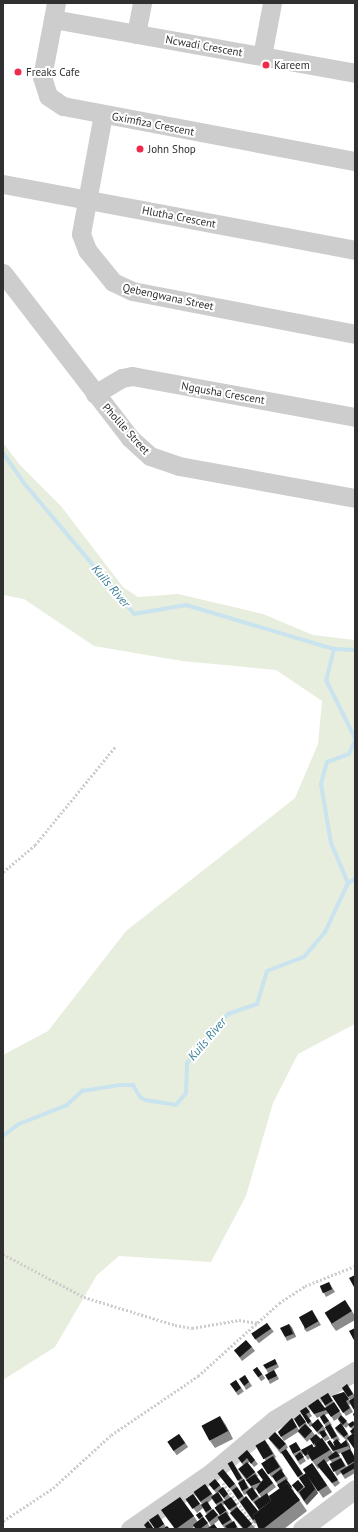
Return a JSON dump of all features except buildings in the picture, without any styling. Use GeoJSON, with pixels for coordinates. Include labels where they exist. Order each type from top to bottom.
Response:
{"type":"FeatureCollection","features":[{"type":"Feature","properties":{"kind":"street"},"geometry":{"type":"LineString","coordinates":[[136,34],[142,3]]}},
{"type":"Feature","properties":{"kind":"street"},"geometry":{"type":"LineString","coordinates":[[262,56],[272,3]]}},
{"type":"Feature","properties":{"kind":"street","name":"Ncwadi Crescent"},"geometry":{"type":"LineString","coordinates":[[54,11],[136,34],[355,73]]}},
{"type":"Feature","properties":{"kind":"street","name":"Gximfiza Crescent"},"geometry":{"type":"LineString","coordinates":[[54,11],[42,77],[46,92],[54,101],[63,106],[355,161]]}},
{"type":"Feature","properties":{"kind":"street","name":"Qebengwana Street"},"geometry":{"type":"LineString","coordinates":[[102,114],[81,227],[83,245],[113,282],[124,289],[355,334]]}},
{"type":"Feature","properties":{"kind":"street","name":"Hlutha Crescent"},"geometry":{"type":"LineString","coordinates":[[4,189],[86,200],[355,250]]}},
{"type":"Feature","properties":{"kind":"street","name":"Pholile Street"},"geometry":{"type":"LineString","coordinates":[[3,273],[95,394],[142,450],[159,461],[355,498]]}},
{"type":"Feature","properties":{"kind":"street","name":"Ngqusha Crescent"},"geometry":{"type":"LineString","coordinates":[[95,394],[122,378],[132,376],[355,417]]}},
{"type":"Feature","properties":{"kind":"street"},"geometry":{"type":"LineString","coordinates":[[130,1529],[212,1472],[274,1420],[355,1371]]}},
{"type":"Feature","properties":{"kind":"street"},"geometry":{"type":"LineString","coordinates":[[309,1527],[354,1493]]}},
{"type":"Feature","properties":{"kind":"path"},"geometry":{"type":"LineString","coordinates":[[3,872],[35,845],[115,747]]}},
{"type":"Feature","properties":{"kind":"path"},"geometry":{"type":"LineString","coordinates":[[3,1254],[84,1297],[175,1325],[192,1328],[239,1320],[259,1323]]}},
{"type":"Feature","properties":{"kind":"path"},"geometry":{"type":"LineString","coordinates":[[3,1521],[53,1488],[111,1435],[198,1376],[259,1323],[279,1303],[305,1286],[355,1266]]}},
{"type":"Feature","properties":{"kind":"path"},"geometry":{"type":"LineString","coordinates":[[212,1472],[257,1529]]}},
{"type":"Feature","properties":{"kind":"green space"},"geometry":{"type":"Polygon","coordinates":[[[3,443],[20,465],[61,506],[123,587],[138,597],[178,594],[263,614],[313,635],[355,640],[355,1024],[298,1054],[273,1103],[246,1196],[211,1262],[119,1256],[97,1275],[55,1347],[3,1380],[3,1055],[48,1031],[126,931],[295,798],[318,744],[322,701],[276,670],[182,661],[94,646],[24,599],[3,595],[3,443]]]}},
{"type":"Feature","properties":{"kind":"waterway","name":"Kuils River"},"geometry":{"type":"LineString","coordinates":[[3,453],[23,482],[134,614],[186,605],[334,649],[355,650]]}},
{"type":"Feature","properties":{"kind":"waterway","name":"Kuils River"},"geometry":{"type":"LineString","coordinates":[[334,649],[326,680],[355,738]]}},
{"type":"Feature","properties":{"kind":"waterway","name":"Kuils River"},"geometry":{"type":"LineString","coordinates":[[348,883],[331,843],[321,784],[327,762],[349,754],[355,740]]}},
{"type":"Feature","properties":{"kind":"waterway","name":"Kuils River"},"geometry":{"type":"LineString","coordinates":[[3,1136],[19,1124],[67,1105],[82,1091],[118,1085],[133,1085],[140,1097],[145,1100],[176,1105],[186,1093],[187,1063],[228,1014],[257,1004],[267,971],[304,957],[325,932],[348,883],[355,879]]}},
{"type":"Feature","properties":{"kind":"place","name":"Kareem"},"geometry":{"type":"Point","coordinates":[266,65]}},
{"type":"Feature","properties":{"kind":"place","name":"Freaks Cafe"},"geometry":{"type":"Point","coordinates":[18,72]}},
{"type":"Feature","properties":{"kind":"place","name":"John Shop"},"geometry":{"type":"Point","coordinates":[140,149]}}]}
